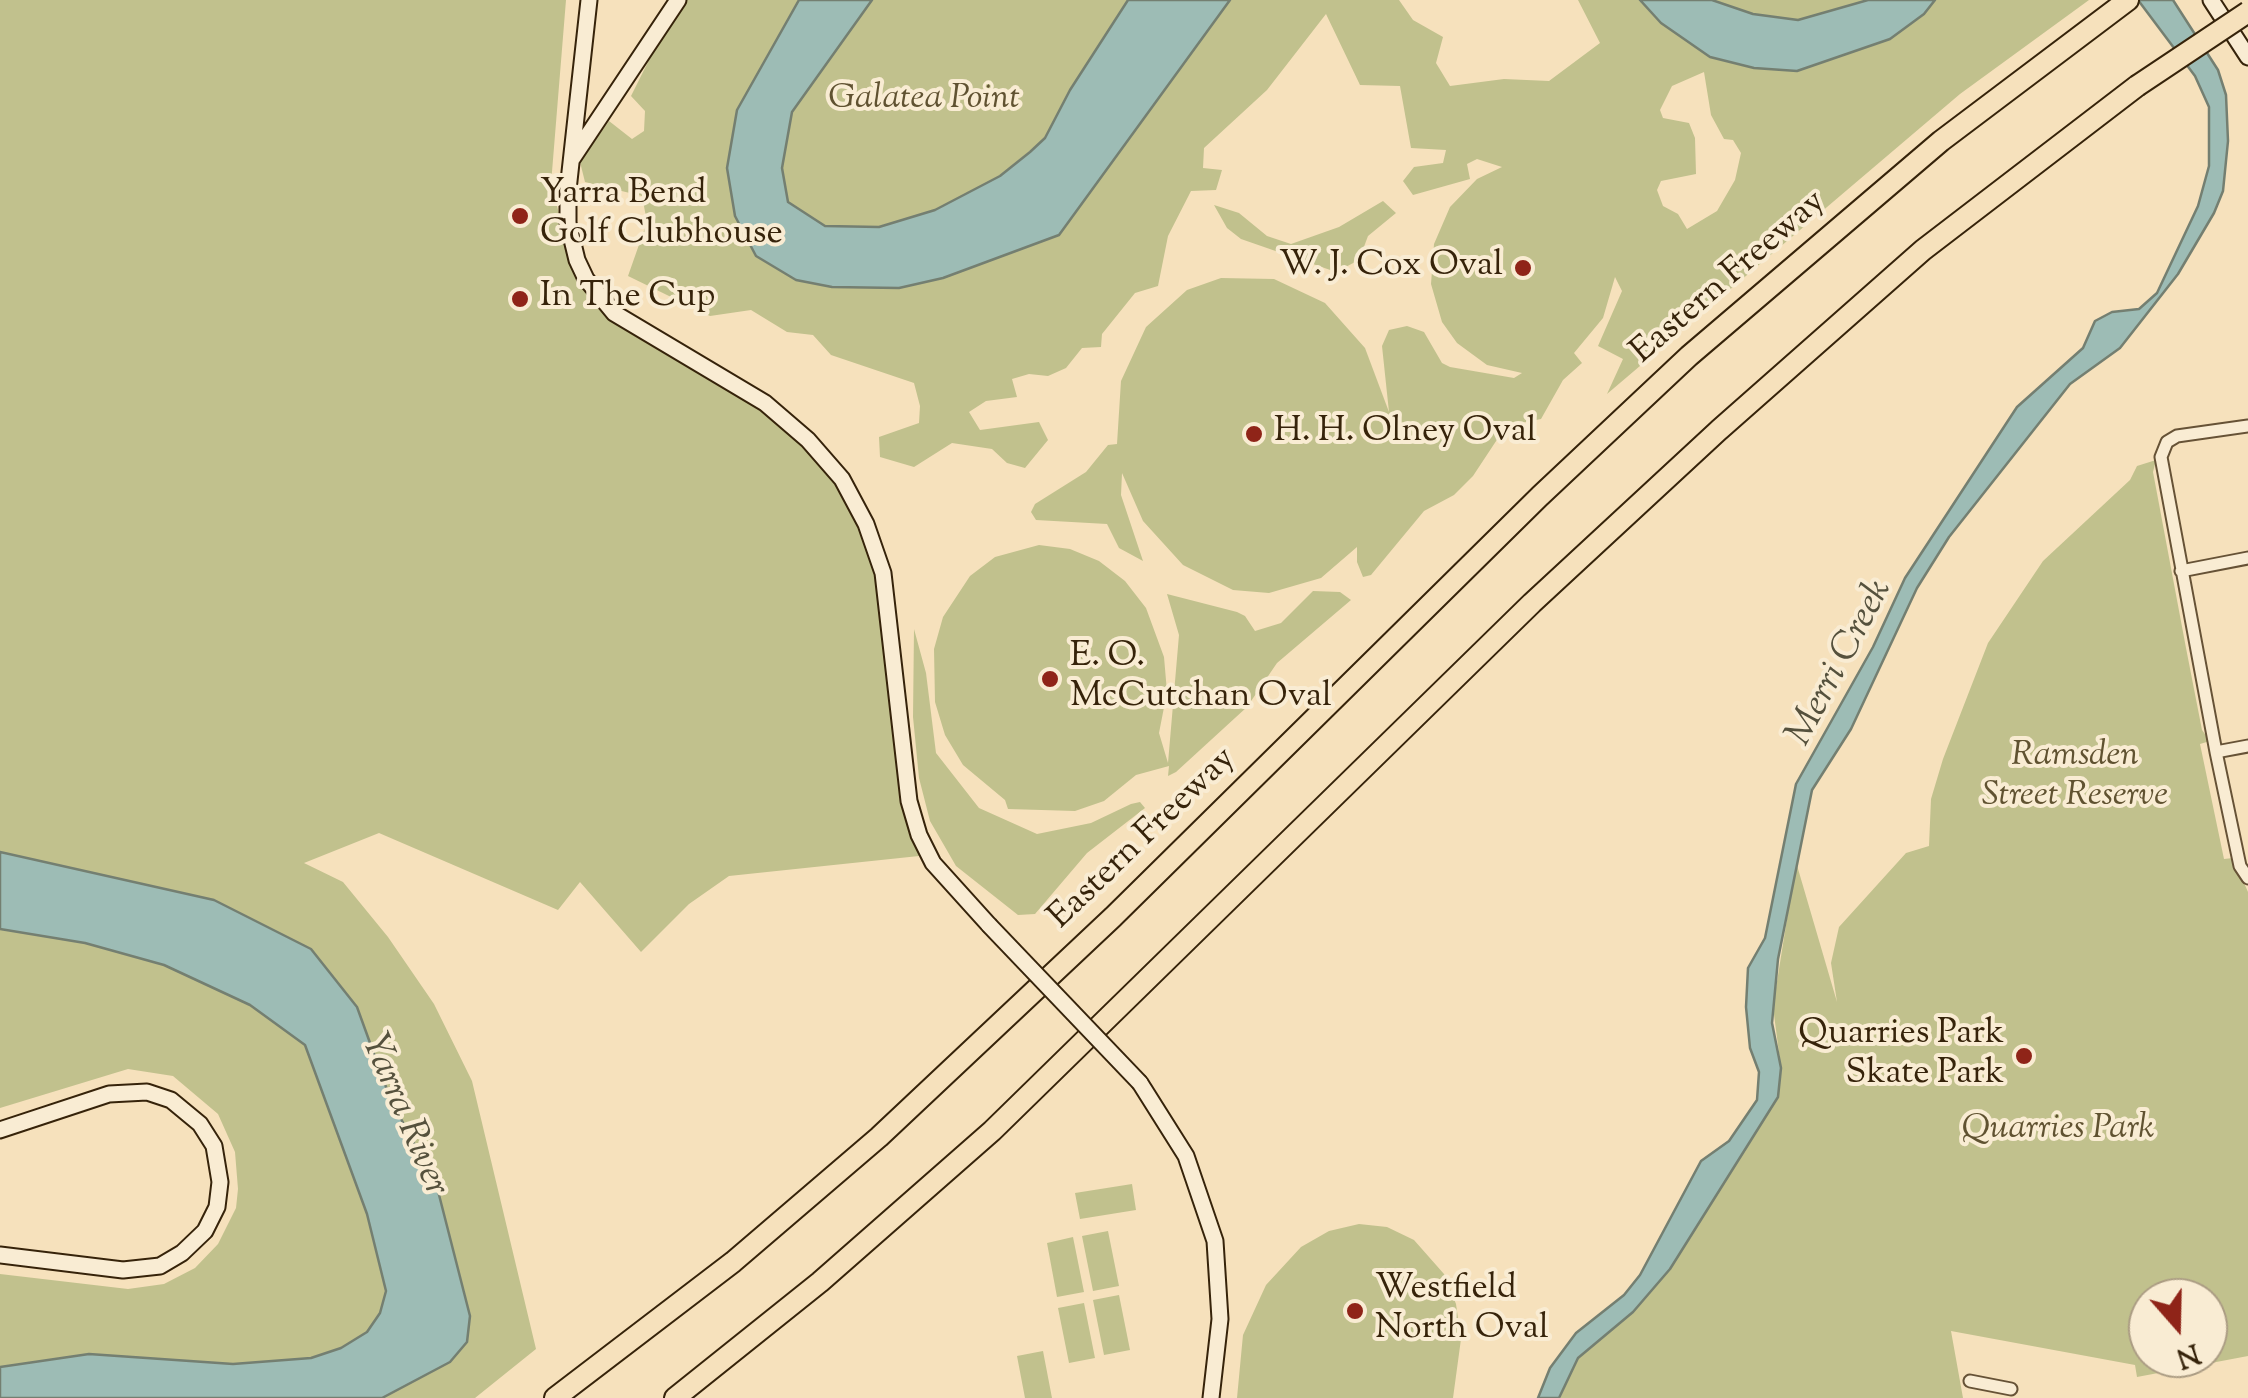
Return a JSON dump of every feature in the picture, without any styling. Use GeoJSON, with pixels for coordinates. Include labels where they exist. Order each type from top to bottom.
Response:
{"type":"FeatureCollection","features":[{"type":"Feature","properties":{"kind":"highway","name":"Eastern Freeway"},"geometry":{"type":"LineString","coordinates":[[555,1398],[733,1262],[879,1137],[1113,917],[1540,496],[1689,356],[1913,165],[2128,0]]}},
{"type":"Feature","properties":{"kind":"highway"},"geometry":{"type":"LineString","coordinates":[[674,1398],[820,1282],[978,1143],[1532,603],[1719,430],[1972,210],[2138,86],[2248,12]]}},
{"type":"Feature","properties":{"kind":"highway"},"geometry":{"type":"LineString","coordinates":[[2138,86],[2248,25]]}},
{"type":"Feature","properties":{"kind":"street"},"geometry":{"type":"LineString","coordinates":[[589,0],[570,162],[571,241],[586,279],[600,299],[632,325],[786,420],[825,457],[857,505],[883,573],[908,802],[933,863],[1140,1083],[1186,1156],[1212,1227],[1220,1319],[1210,1398]]}},
{"type":"Feature","properties":{"kind":"street"},"geometry":{"type":"LineString","coordinates":[[570,162],[678,0]]}},
{"type":"Feature","properties":{"kind":"street"},"geometry":{"type":"LineString","coordinates":[[2211,0],[2248,57]]}},
{"type":"Feature","properties":{"kind":"street"},"geometry":{"type":"LineString","coordinates":[[2248,426],[2177,436],[2164,447],[2161,458],[2216,752],[2240,866],[2248,878]]}},
{"type":"Feature","properties":{"kind":"street"},"geometry":{"type":"LineString","coordinates":[[2181,571],[2248,558]]}},
{"type":"Feature","properties":{"kind":"street"},"geometry":{"type":"LineString","coordinates":[[2216,752],[2248,746]]}},
{"type":"Feature","properties":{"kind":"street"},"geometry":{"type":"LineString","coordinates":[[0,1130],[109,1094],[147,1092],[171,1100],[200,1124],[214,1146],[220,1182],[217,1206],[205,1231],[182,1254],[160,1266],[123,1270],[0,1255]]}},
{"type":"Feature","properties":{"kind":"street"},"geometry":{"type":"LineString","coordinates":[[1970,1381],[2011,1389]]}},
{"type":"Feature","properties":{"kind":"green space"},"geometry":{"type":"Polygon","coordinates":[[[0,0],[566,0],[551,184],[564,232],[600,299],[808,440],[869,532],[919,856],[729,876],[689,904],[641,952],[580,882],[558,910],[379,833],[304,863],[343,882],[388,937],[434,1004],[472,1081],[536,1349],[475,1398],[0,1398],[0,1274],[128,1289],[164,1284],[195,1268],[218,1244],[236,1208],[238,1189],[235,1152],[218,1114],[173,1076],[128,1069],[0,1108],[0,0]]]}},
{"type":"Feature","properties":{"kind":"green space"},"geometry":{"type":"Polygon","coordinates":[[[679,0],[799,0],[737,110],[735,216],[943,278],[1059,235],[1230,0],[1399,0],[1413,20],[1443,37],[1436,63],[1450,86],[1504,79],[1549,81],[1600,43],[1578,0],[1640,0],[1661,23],[1797,71],[1890,39],[1924,14],[1935,0],[2089,0],[1960,94],[1607,394],[1623,359],[1598,346],[1622,291],[1615,277],[1603,318],[1574,353],[1582,363],[1563,380],[1541,419],[1506,426],[1473,476],[1454,495],[1424,511],[1371,575],[1363,577],[1357,547],[1321,578],[1269,593],[1233,590],[1183,565],[1143,521],[1122,473],[1121,495],[1143,561],[1119,548],[1107,524],[1036,520],[1031,512],[1035,504],[1086,472],[1108,445],[1117,444],[1121,381],[1146,327],[1187,290],[1221,278],[1274,279],[1325,303],[1365,348],[1389,412],[1382,346],[1389,330],[1407,326],[1424,332],[1442,363],[1450,367],[1514,378],[1522,373],[1487,365],[1457,343],[1442,322],[1431,284],[1434,244],[1450,207],[1477,179],[1502,167],[1477,159],[1467,164],[1470,179],[1413,195],[1403,181],[1414,167],[1443,163],[1446,150],[1411,148],[1400,86],[1360,85],[1326,14],[1267,90],[1204,148],[1203,168],[1222,170],[1216,190],[1191,191],[1168,236],[1158,286],[1135,293],[1102,334],[1101,347],[1082,348],[1066,368],[1048,376],[1029,374],[1012,379],[1017,397],[986,401],[969,412],[980,430],[1039,422],[1048,440],[1025,468],[1007,463],[992,449],[952,443],[914,467],[880,457],[879,437],[919,423],[920,406],[914,383],[831,355],[813,335],[787,332],[751,310],[710,316],[628,276],[647,222],[642,196],[585,182],[580,162],[609,121],[632,139],[644,131],[645,111],[631,96],[679,0]],[[1704,72],[1672,86],[1660,110],[1663,118],[1689,123],[1695,138],[1696,174],[1661,181],[1657,190],[1663,206],[1678,214],[1687,229],[1717,211],[1735,180],[1741,153],[1733,140],[1724,139],[1711,115],[1704,72]]]}},
{"type":"Feature","properties":{"kind":"green space","name":"Galatea Point"},"geometry":{"type":"Polygon","coordinates":[[[872,0],[1128,0],[1070,90],[1045,138],[1000,176],[934,210],[879,227],[825,227],[788,203],[782,168],[792,112],[872,0]]]}},
{"type":"Feature","properties":{"kind":"green space"},"geometry":{"type":"Polygon","coordinates":[[[1712,0],[1868,0],[1798,21],[1753,14],[1712,0]]]}},
{"type":"Feature","properties":{"kind":"green space"},"geometry":{"type":"Polygon","coordinates":[[[1383,201],[1396,213],[1368,236],[1359,260],[1336,272],[1241,239],[1227,228],[1214,205],[1239,213],[1267,236],[1291,244],[1339,227],[1383,201]]]}},
{"type":"Feature","properties":{"kind":"green space"},"geometry":{"type":"Polygon","coordinates":[[[2156,460],[2153,472],[2186,648],[2202,730],[2210,741],[2200,744],[2224,859],[2233,858],[2248,892],[2248,1356],[2228,1360],[2228,1278],[2128,1278],[2128,1364],[1951,1331],[1963,1398],[1560,1398],[1578,1358],[1633,1312],[1670,1269],[1778,1097],[1781,1068],[1773,1007],[1796,862],[1837,1002],[1831,963],[1839,927],[1906,853],[1929,846],[1931,799],[1988,643],[2043,561],[2130,480],[2137,466],[2156,460]]]}},
{"type":"Feature","properties":{"kind":"green space","name":"E. O. McCutchan Oval"},"geometry":{"type":"Polygon","coordinates":[[[1039,545],[1070,549],[1099,561],[1125,581],[1146,608],[1164,657],[1167,692],[1159,733],[1168,763],[1179,635],[1167,594],[1237,612],[1245,616],[1255,631],[1281,623],[1313,591],[1340,592],[1351,600],[1277,663],[1247,707],[1176,772],[1168,776],[1169,766],[1136,775],[1104,801],[1075,811],[1008,809],[1005,800],[963,765],[945,735],[935,702],[934,649],[943,617],[970,576],[995,557],[1039,545]]]}},
{"type":"Feature","properties":{"kind":"green space"},"geometry":{"type":"Polygon","coordinates":[[[914,629],[926,673],[936,753],[979,808],[1037,834],[1091,823],[1131,804],[1140,802],[1145,808],[1087,853],[1035,914],[1018,915],[956,866],[930,821],[919,778],[913,717],[914,629]]]}},
{"type":"Feature","properties":{"kind":"green space"},"geometry":{"type":"Polygon","coordinates":[[[1132,1184],[1136,1210],[1080,1219],[1075,1193],[1132,1184]]]}},
{"type":"Feature","properties":{"kind":"green space","name":"Westfield North Oval"},"geometry":{"type":"Polygon","coordinates":[[[1359,1224],[1387,1227],[1414,1240],[1444,1274],[1456,1304],[1461,1339],[1453,1398],[1237,1398],[1243,1335],[1266,1285],[1301,1247],[1329,1231],[1359,1224]]]}},
{"type":"Feature","properties":{"kind":"green space"},"geometry":{"type":"Polygon","coordinates":[[[1108,1231],[1119,1286],[1093,1291],[1082,1236],[1108,1231]]]}},
{"type":"Feature","properties":{"kind":"green space"},"geometry":{"type":"Polygon","coordinates":[[[1073,1237],[1084,1292],[1057,1297],[1047,1243],[1073,1237]]]}},
{"type":"Feature","properties":{"kind":"green space"},"geometry":{"type":"Polygon","coordinates":[[[1119,1295],[1130,1350],[1104,1355],[1093,1300],[1119,1295]]]}},
{"type":"Feature","properties":{"kind":"green space"},"geometry":{"type":"Polygon","coordinates":[[[1084,1303],[1095,1358],[1069,1363],[1058,1308],[1084,1303]]]}},
{"type":"Feature","properties":{"kind":"green space"},"geometry":{"type":"Polygon","coordinates":[[[1043,1351],[1052,1398],[1025,1398],[1017,1356],[1043,1351]]]}},
{"type":"Feature","properties":{"kind":"water"},"geometry":{"type":"Polygon","coordinates":[[[799,0],[872,0],[792,112],[782,168],[788,202],[825,226],[879,227],[935,210],[1000,176],[1030,152],[1045,138],[1070,90],[1128,0],[1230,0],[1059,235],[943,278],[899,288],[832,287],[796,280],[756,256],[735,216],[727,168],[737,110],[799,0]]]}},
{"type":"Feature","properties":{"kind":"water"},"geometry":{"type":"Polygon","coordinates":[[[1640,0],[1712,0],[1753,14],[1798,20],[1868,0],[1935,0],[1924,14],[1890,39],[1797,71],[1754,68],[1710,57],[1661,23],[1640,0]]]}},
{"type":"Feature","properties":{"kind":"water"},"geometry":{"type":"Polygon","coordinates":[[[2138,0],[2173,0],[2218,70],[2226,95],[2228,141],[2223,191],[2214,213],[2178,274],[2120,348],[2070,384],[1949,537],[1917,588],[1851,729],[1812,790],[1778,959],[1772,1023],[1781,1068],[1778,1097],[1670,1269],[1633,1312],[1578,1358],[1559,1398],[1538,1398],[1550,1368],[1576,1333],[1624,1295],[1640,1275],[1701,1161],[1729,1141],[1757,1100],[1759,1072],[1750,1048],[1746,1007],[1748,968],[1765,938],[1796,784],[1873,647],[1905,578],[2017,407],[2083,348],[2095,321],[2112,312],[2139,309],[2157,293],[2198,206],[2209,166],[2209,107],[2195,76],[2138,0]]]}},
{"type":"Feature","properties":{"kind":"water"},"geometry":{"type":"Polygon","coordinates":[[[0,852],[214,900],[311,949],[357,1007],[390,1098],[437,1187],[470,1316],[467,1342],[450,1362],[382,1398],[0,1398],[0,1367],[89,1354],[233,1364],[311,1358],[341,1348],[367,1332],[380,1313],[386,1291],[367,1214],[305,1045],[250,1005],[164,965],[85,943],[0,929],[0,852]]]}},
{"type":"Feature","properties":{"kind":"place","name":"Yarra Bend Golf Clubhouse"},"geometry":{"type":"Point","coordinates":[520,216]}},
{"type":"Feature","properties":{"kind":"place","name":"W. J. Cox Oval"},"geometry":{"type":"Point","coordinates":[1523,268]}},
{"type":"Feature","properties":{"kind":"place","name":"In The Cup"},"geometry":{"type":"Point","coordinates":[520,299]}},
{"type":"Feature","properties":{"kind":"place","name":"H. H. Olney Oval"},"geometry":{"type":"Point","coordinates":[1254,434]}},
{"type":"Feature","properties":{"kind":"place","name":"E. O. McCutchan Oval"},"geometry":{"type":"Point","coordinates":[1050,679]}},
{"type":"Feature","properties":{"kind":"place","name":"Quarries Park Skate Park"},"geometry":{"type":"Point","coordinates":[2024,1056]}},
{"type":"Feature","properties":{"kind":"place","name":"Westfield North Oval"},"geometry":{"type":"Point","coordinates":[1355,1311]}},
{"type":"Feature","properties":{"kind":"water label","name":"Merri Creek"},"geometry":{"type":"Point","coordinates":[1842,664]}},
{"type":"Feature","properties":{"kind":"water label","name":"Yarra River"},"geometry":{"type":"Point","coordinates":[402,1116]}},
{"type":"Feature","properties":{"kind":"park label","name":"Ramsden Street Reserve"},"geometry":{"type":"Point","coordinates":[2075,778]}},
{"type":"Feature","properties":{"kind":"park label","name":"Quarries Park"},"geometry":{"type":"Point","coordinates":[2058,1131]}}]}
